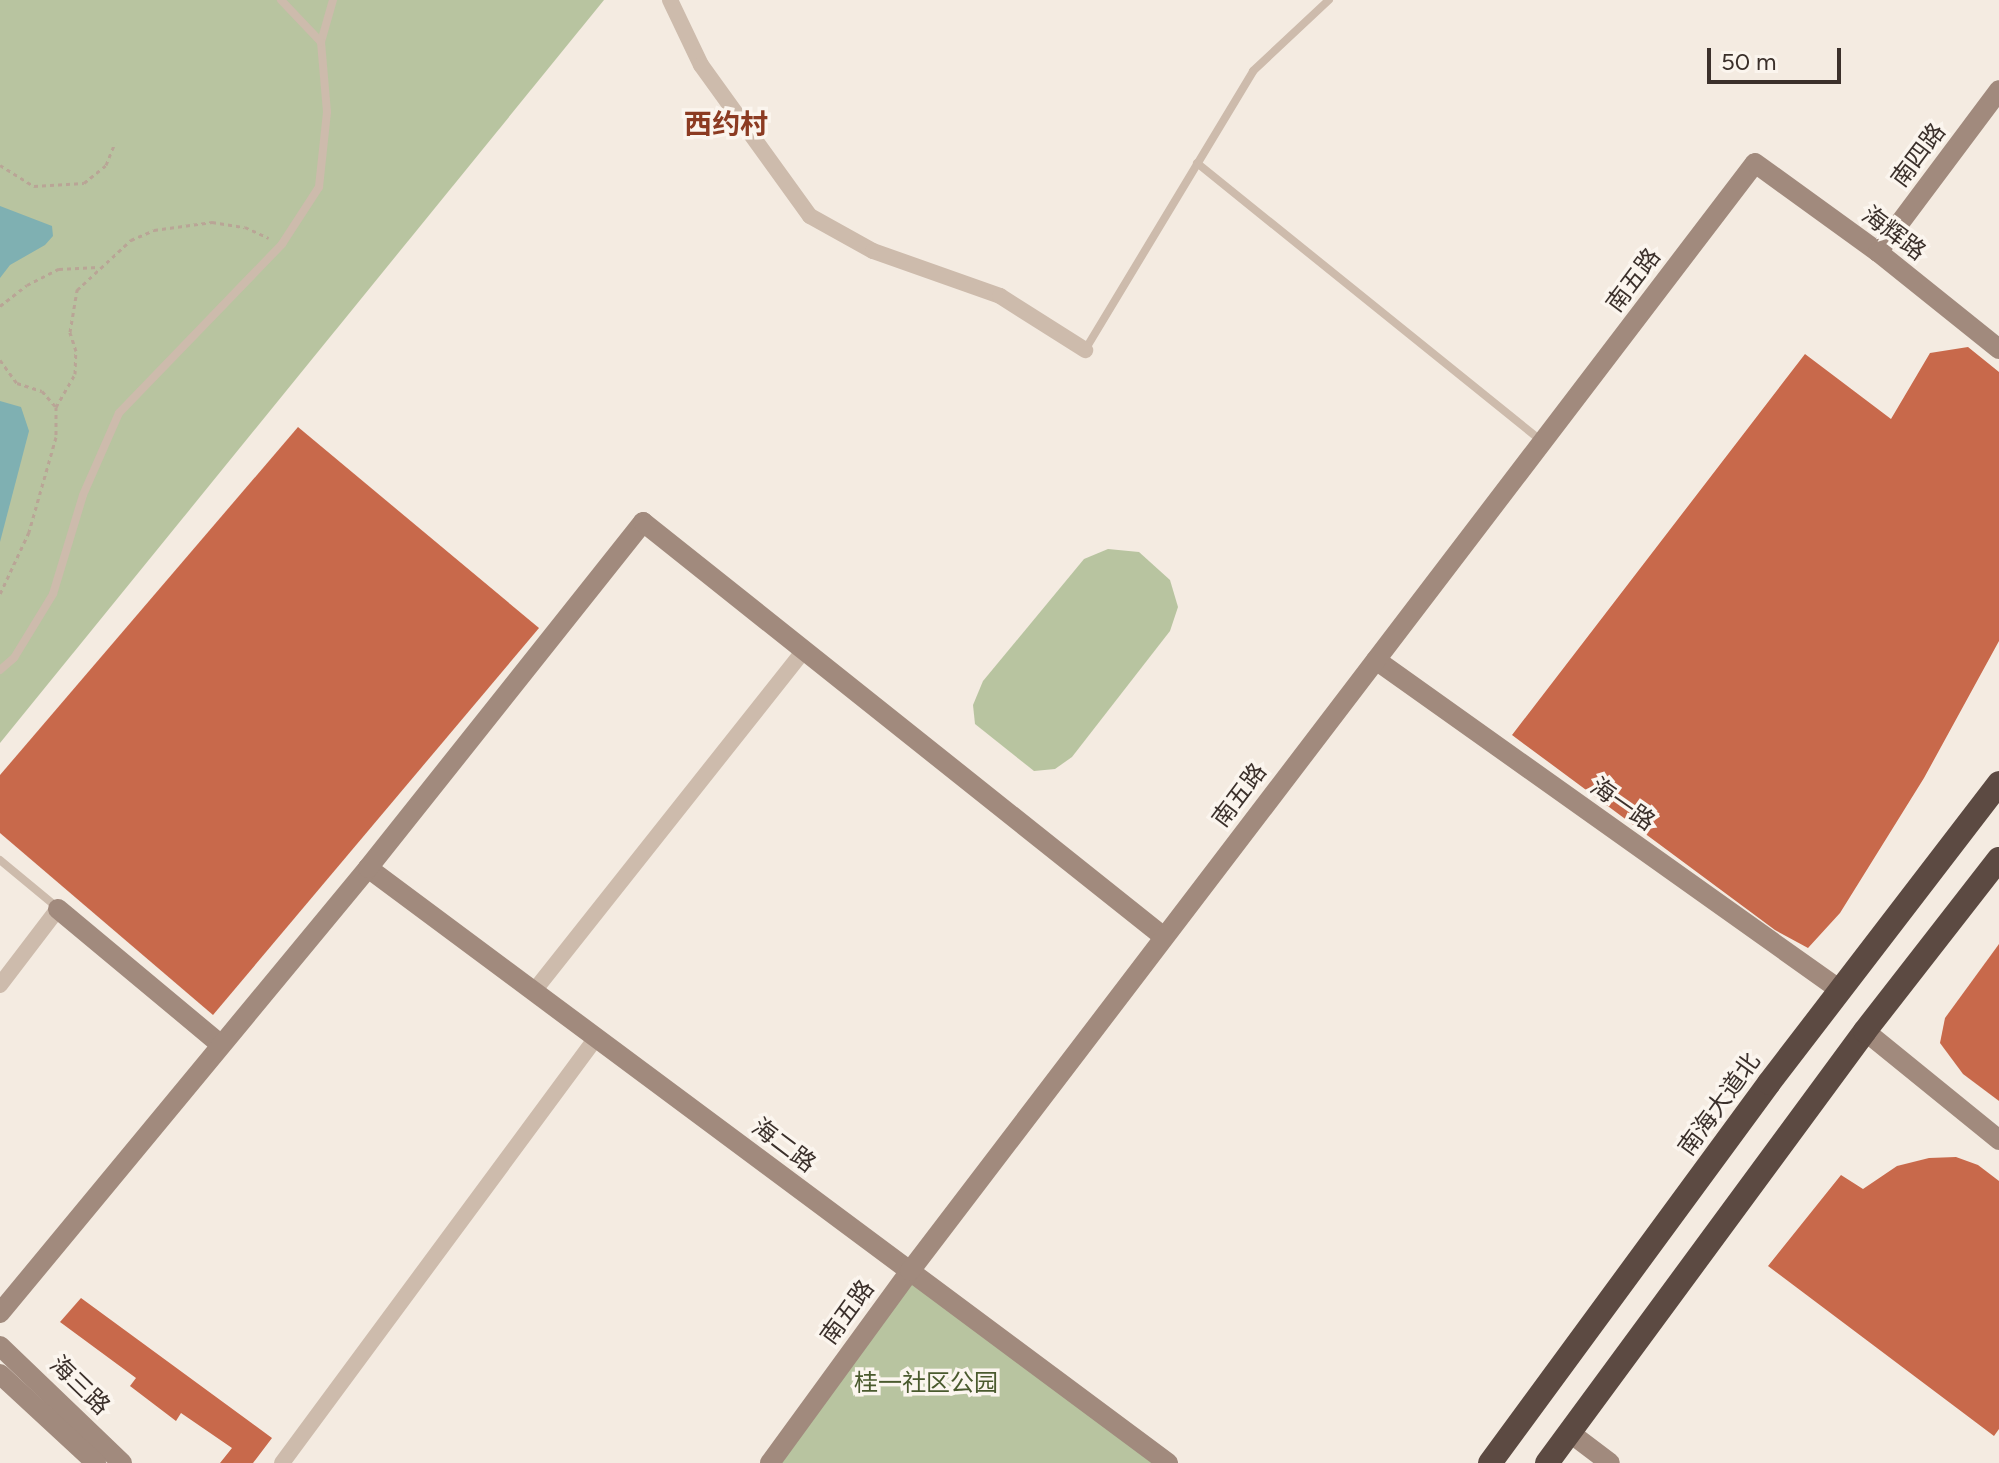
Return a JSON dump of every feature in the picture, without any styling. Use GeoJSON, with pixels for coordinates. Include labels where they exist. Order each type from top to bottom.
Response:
{"type":"FeatureCollection","features":[{"type":"Feature","properties":{"kind":"highway","name":"南海大道北"},"geometry":{"type":"LineString","coordinates":[[1490,1463],[1840,990],[1999,783]]}},
{"type":"Feature","properties":{"kind":"highway"},"geometry":{"type":"LineString","coordinates":[[1547,1463],[1865,1031],[1999,859]]}},
{"type":"Feature","properties":{"kind":"street"},"geometry":{"type":"LineString","coordinates":[[670,0],[701,65],[810,216],[873,251],[1000,296],[1085,350]]}},
{"type":"Feature","properties":{"kind":"street","name":"南四路"},"geometry":{"type":"LineString","coordinates":[[1878,252],[1999,90]]}},
{"type":"Feature","properties":{"kind":"street","name":"海辉路"},"geometry":{"type":"LineString","coordinates":[[1755,163],[1878,252],[1999,349]]}},
{"type":"Feature","properties":{"kind":"street","name":"南五路"},"geometry":{"type":"LineString","coordinates":[[770,1463],[910,1271],[1755,163]]}},
{"type":"Feature","properties":{"kind":"street"},"geometry":{"type":"LineString","coordinates":[[0,1313],[368,868],[643,522],[1164,937]]}},
{"type":"Feature","properties":{"kind":"street"},"geometry":{"type":"LineString","coordinates":[[534,991],[803,651]]}},
{"type":"Feature","properties":{"kind":"street","name":"海一路"},"geometry":{"type":"LineString","coordinates":[[1376,660],[1840,990]]}},
{"type":"Feature","properties":{"kind":"street","name":"海二路"},"geometry":{"type":"LineString","coordinates":[[368,868],[1168,1463]]}},
{"type":"Feature","properties":{"kind":"street"},"geometry":{"type":"LineString","coordinates":[[0,985],[58,909],[221,1045]]}},
{"type":"Feature","properties":{"kind":"street"},"geometry":{"type":"LineString","coordinates":[[1865,1031],[1999,1140]]}},
{"type":"Feature","properties":{"kind":"street"},"geometry":{"type":"LineString","coordinates":[[282,1463],[596,1038]]}},
{"type":"Feature","properties":{"kind":"street","name":"海三路"},"geometry":{"type":"LineString","coordinates":[[0,1346],[122,1463]]}},
{"type":"Feature","properties":{"kind":"street","name":"海三路"},"geometry":{"type":"LineString","coordinates":[[0,1374],[96,1463]]}},
{"type":"Feature","properties":{"kind":"street"},"geometry":{"type":"LineString","coordinates":[[1569,1432],[1610,1463]]}},
{"type":"Feature","properties":{"kind":"lane"},"geometry":{"type":"LineString","coordinates":[[281,0],[321,42]]}},
{"type":"Feature","properties":{"kind":"lane"},"geometry":{"type":"LineString","coordinates":[[0,670],[14,658],[53,594],[83,495],[119,413],[282,244],[319,187],[327,112],[321,42],[333,0]]}},
{"type":"Feature","properties":{"kind":"lane"},"geometry":{"type":"LineString","coordinates":[[1085,350],[1253,71],[1329,0]]}},
{"type":"Feature","properties":{"kind":"lane"},"geometry":{"type":"LineString","coordinates":[[1197,163],[1542,442]]}},
{"type":"Feature","properties":{"kind":"lane"},"geometry":{"type":"LineString","coordinates":[[0,860],[58,909]]}},
{"type":"Feature","properties":{"kind":"path"},"geometry":{"type":"LineString","coordinates":[[0,165],[34,186],[84,183],[106,165],[115,143]]}},
{"type":"Feature","properties":{"kind":"path"},"geometry":{"type":"LineString","coordinates":[[0,594],[29,532],[56,437],[56,407],[75,374],[76,351],[70,332],[77,290],[98,267],[131,240],[154,230],[193,224],[245,227],[282,244]]}},
{"type":"Feature","properties":{"kind":"path"},"geometry":{"type":"LineString","coordinates":[[0,306],[27,285],[59,269],[98,267]]}},
{"type":"Feature","properties":{"kind":"path"},"geometry":{"type":"LineString","coordinates":[[0,360],[17,383],[42,391],[56,407]]}},
{"type":"Feature","properties":{"kind":"green space"},"geometry":{"type":"Polygon","coordinates":[[[0,0],[604,0],[0,743],[0,0]]]}},
{"type":"Feature","properties":{"kind":"green space"},"geometry":{"type":"Polygon","coordinates":[[[1108,549],[1139,552],[1170,580],[1178,607],[1170,631],[1072,757],[1055,769],[1034,771],[975,724],[973,705],[983,681],[1084,559],[1108,549]]]}},
{"type":"Feature","properties":{"kind":"green space","name":"桂一社区公园"},"geometry":{"type":"Polygon","coordinates":[[[910,1271],[1168,1463],[770,1463],[910,1271]]]}},
{"type":"Feature","properties":{"kind":"water"},"geometry":{"type":"Polygon","coordinates":[[[0,206],[52,226],[53,236],[45,245],[10,265],[0,278],[0,206]]]}},
{"type":"Feature","properties":{"kind":"water"},"geometry":{"type":"Polygon","coordinates":[[[0,401],[21,407],[29,431],[0,542],[0,401]]]}},
{"type":"Feature","properties":{"kind":"building"},"geometry":{"type":"Polygon","coordinates":[[[1968,347],[1999,372],[1999,641],[1924,778],[1840,913],[1808,948],[1775,930],[1512,735],[1805,354],[1891,419],[1930,353],[1968,347]]]}},
{"type":"Feature","properties":{"kind":"building"},"geometry":{"type":"Polygon","coordinates":[[[298,427],[539,628],[213,1015],[0,833],[0,775],[298,427]]]}},
{"type":"Feature","properties":{"kind":"building"},"geometry":{"type":"Polygon","coordinates":[[[1999,944],[1999,1101],[1963,1074],[1940,1043],[1945,1018],[1999,944]]]}},
{"type":"Feature","properties":{"kind":"building"},"geometry":{"type":"Polygon","coordinates":[[[1956,1157],[1978,1165],[1999,1181],[1999,1429],[1994,1436],[1768,1266],[1841,1175],[1863,1189],[1897,1166],[1929,1158],[1956,1157]]]}},
{"type":"Feature","properties":{"kind":"building"},"geometry":{"type":"Polygon","coordinates":[[[81,1298],[272,1438],[253,1463],[220,1463],[232,1448],[181,1413],[176,1421],[130,1386],[136,1378],[60,1322],[81,1298]]]}},
{"type":"Feature","properties":{"kind":"district","name":"西约村"},"geometry":{"type":"Point","coordinates":[726,124]}}]}
